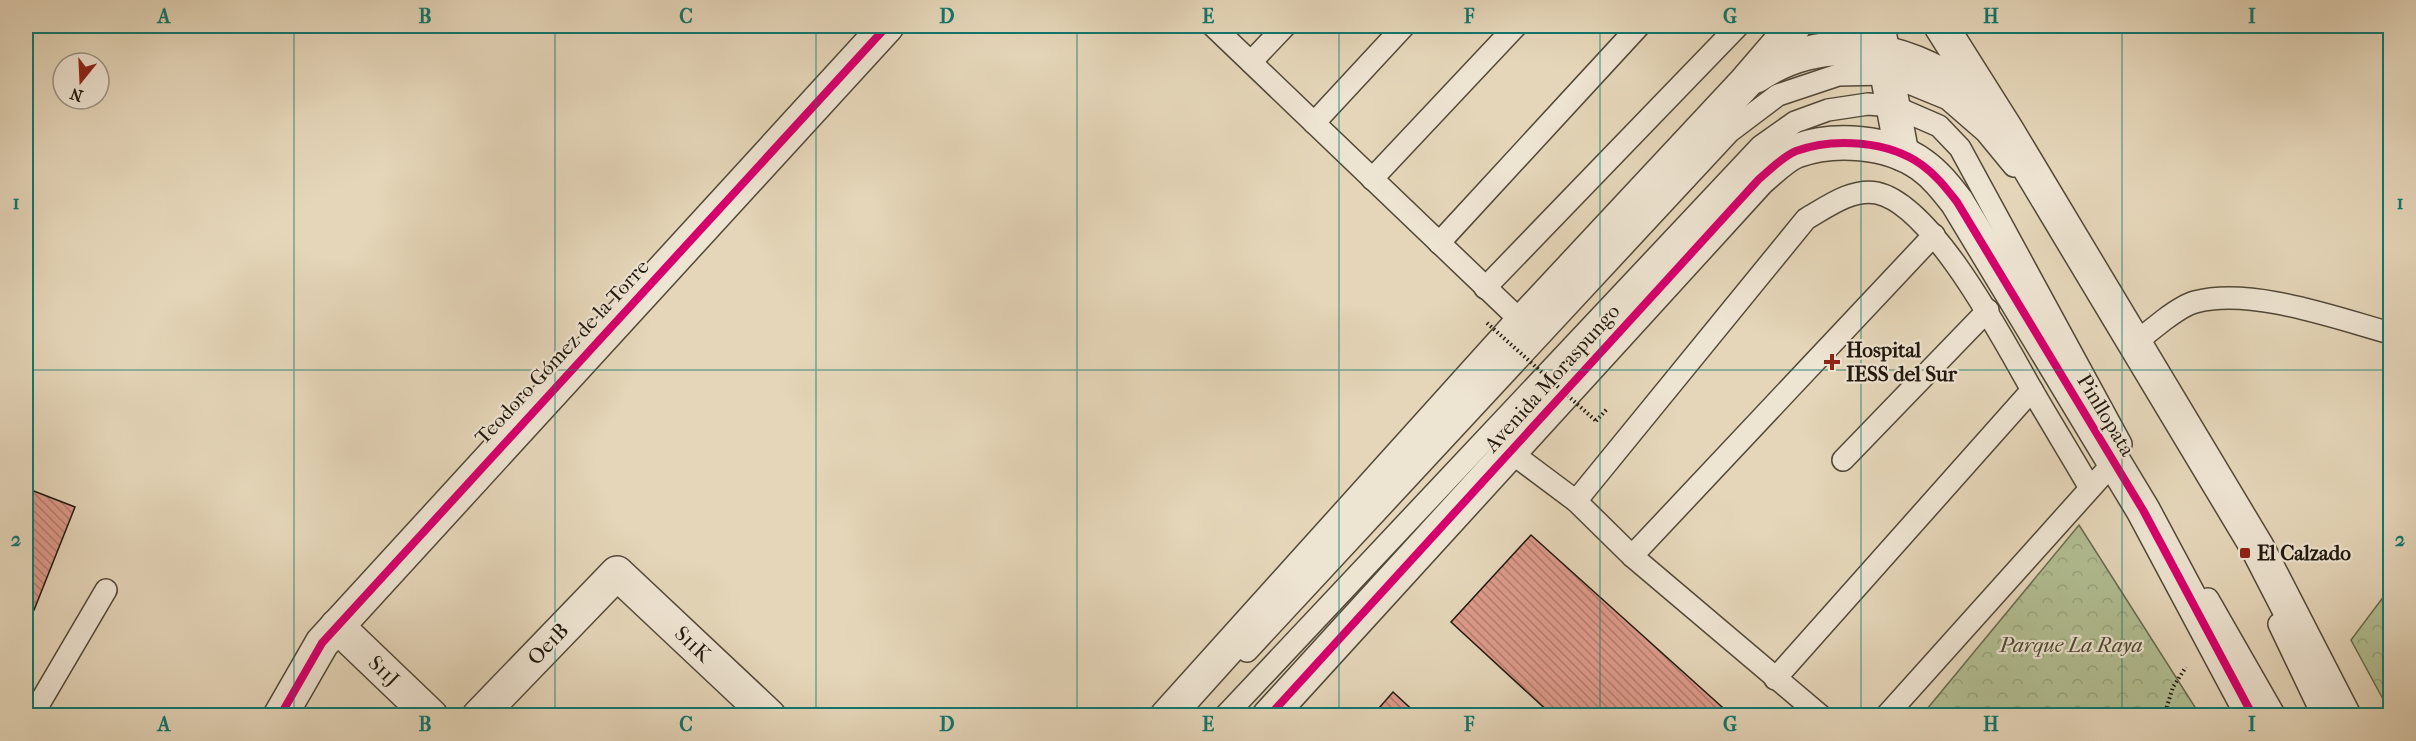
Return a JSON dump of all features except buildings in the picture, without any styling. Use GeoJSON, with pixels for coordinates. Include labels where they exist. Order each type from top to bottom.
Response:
{"type":"FeatureCollection","features":[{"type":"Feature","properties":{"kind":"street","name":"Teodoro Gómez de la Torre"},"geometry":{"type":"LineString","coordinates":[[280,716],[322,643],[887,26]]}},
{"type":"Feature","properties":{"kind":"street"},"geometry":{"type":"LineString","coordinates":[[1167,716],[1532,312],[1745,83],[1794,26]]}},
{"type":"Feature","properties":{"kind":"street"},"geometry":{"type":"LineString","coordinates":[[1941,26],[2006,129],[2257,547],[2344,716]]}},
{"type":"Feature","properties":{"kind":"street"},"geometry":{"type":"LineString","coordinates":[[1745,83],[1786,60],[1809,53],[1833,49],[1882,50],[1937,71],[1963,87],[2006,129]]}},
{"type":"Feature","properties":{"kind":"street"},"geometry":{"type":"LineString","coordinates":[[1882,50],[1902,154]]}},
{"type":"Feature","properties":{"kind":"street","name":"Avenida Moraspungo"},"geometry":{"type":"LineString","coordinates":[[1269,716],[1759,179],[1781,160],[1797,151],[1844,143],[1866,144],[1902,154]]}},
{"type":"Feature","properties":{"kind":"street","name":"Pinllopata"},"geometry":{"type":"LineString","coordinates":[[1902,154],[1921,164],[1941,182],[1957,202],[2143,510],[2253,716]]}},
{"type":"Feature","properties":{"kind":"street","name":"Oe1B"},"geometry":{"type":"LineString","coordinates":[[479,716],[617,573]]}},
{"type":"Feature","properties":{"kind":"street","name":"S11K"},"geometry":{"type":"LineString","coordinates":[[617,573],[769,716]]}},
{"type":"Feature","properties":{"kind":"street","name":"S11J"},"geometry":{"type":"LineString","coordinates":[[337,626],[431,716]]}},
{"type":"Feature","properties":{"kind":"lane"},"geometry":{"type":"LineString","coordinates":[[1213,26],[1485,288],[1532,312]]}},
{"type":"Feature","properties":{"kind":"lane"},"geometry":{"type":"LineString","coordinates":[[1251,62],[1284,26]]}},
{"type":"Feature","properties":{"kind":"lane"},"geometry":{"type":"LineString","coordinates":[[1314,123],[1404,26]]}},
{"type":"Feature","properties":{"kind":"lane"},"geometry":{"type":"LineString","coordinates":[[1372,178],[1516,26]]}},
{"type":"Feature","properties":{"kind":"lane"},"geometry":{"type":"LineString","coordinates":[[1439,243],[1639,26]]}},
{"type":"Feature","properties":{"kind":"lane"},"geometry":{"type":"LineString","coordinates":[[1485,288],[1738,26]]}},
{"type":"Feature","properties":{"kind":"lane"},"geometry":{"type":"LineString","coordinates":[[1187,716],[1729,132],[1778,95],[1838,75],[1882,50],[1948,99],[1986,132],[2026,182],[2245,553],[2323,716]]}},
{"type":"Feature","properties":{"kind":"lane"},"geometry":{"type":"LineString","coordinates":[[1225,716],[1761,146],[1795,122],[1828,110],[1868,104],[1893,106],[1939,126],[1960,147],[2152,502],[2275,716]]}},
{"type":"Feature","properties":{"kind":"lane"},"geometry":{"type":"LineString","coordinates":[[1576,501],[1806,219],[1850,195],[1877,193],[1907,207],[1934,236],[1988,310],[2090,488]]}},
{"type":"Feature","properties":{"kind":"lane"},"geometry":{"type":"LineString","coordinates":[[1632,556],[1934,236]]}},
{"type":"Feature","properties":{"kind":"lane"},"geometry":{"type":"LineString","coordinates":[[1485,288],[1522,301],[1532,312]]}},
{"type":"Feature","properties":{"kind":"lane"},"geometry":{"type":"LineString","coordinates":[[2135,344],[2154,327],[2194,302],[2241,298],[2305,309],[2391,333]]}},
{"type":"Feature","properties":{"kind":"lane"},"geometry":{"type":"LineString","coordinates":[[1843,460],[1988,310]]}},
{"type":"Feature","properties":{"kind":"lane"},"geometry":{"type":"LineString","coordinates":[[1775,679],[2032,390]]}},
{"type":"Feature","properties":{"kind":"lane"},"geometry":{"type":"LineString","coordinates":[[1509,452],[1576,501],[1632,556],[1821,716]]}},
{"type":"Feature","properties":{"kind":"lane"},"geometry":{"type":"LineString","coordinates":[[1887,716],[2114,462]]}},
{"type":"Feature","properties":{"kind":"lane"},"geometry":{"type":"LineString","coordinates":[[32,716],[105,590]]}},
{"type":"Feature","properties":{"kind":"path"},"geometry":{"type":"LineString","coordinates":[[1487,323],[1596,421]]}},
{"type":"Feature","properties":{"kind":"path"},"geometry":{"type":"LineString","coordinates":[[2164,716],[2173,687],[2186,667],[2217,649]]}},
{"type":"Feature","properties":{"kind":"green space","name":"Parque La Raya"},"geometry":{"type":"Polygon","coordinates":[[[2079,525],[2200,715],[1922,715],[2079,525]]]}},
{"type":"Feature","properties":{"kind":"green space"},"geometry":{"type":"Polygon","coordinates":[[[2390,588],[2390,712],[2351,640],[2390,588]]]}},
{"type":"Feature","properties":{"kind":"cycle path"},"geometry":{"type":"LineString","coordinates":[[280,716],[322,643],[887,26]]}},
{"type":"Feature","properties":{"kind":"cycle path"},"geometry":{"type":"LineString","coordinates":[[1269,716],[1759,179],[1781,160],[1796,151],[1827,144],[1844,143],[1878,146],[1909,157],[1932,173],[1957,202],[2143,510],[2253,716]]}},
{"type":"Feature","properties":{"kind":"place","name":"Hospital IESS del Sur"},"geometry":{"type":"Point","coordinates":[1832,362]}},
{"type":"Feature","properties":{"kind":"place","name":"El Calzado"},"geometry":{"type":"Point","coordinates":[2245,553]}}]}
